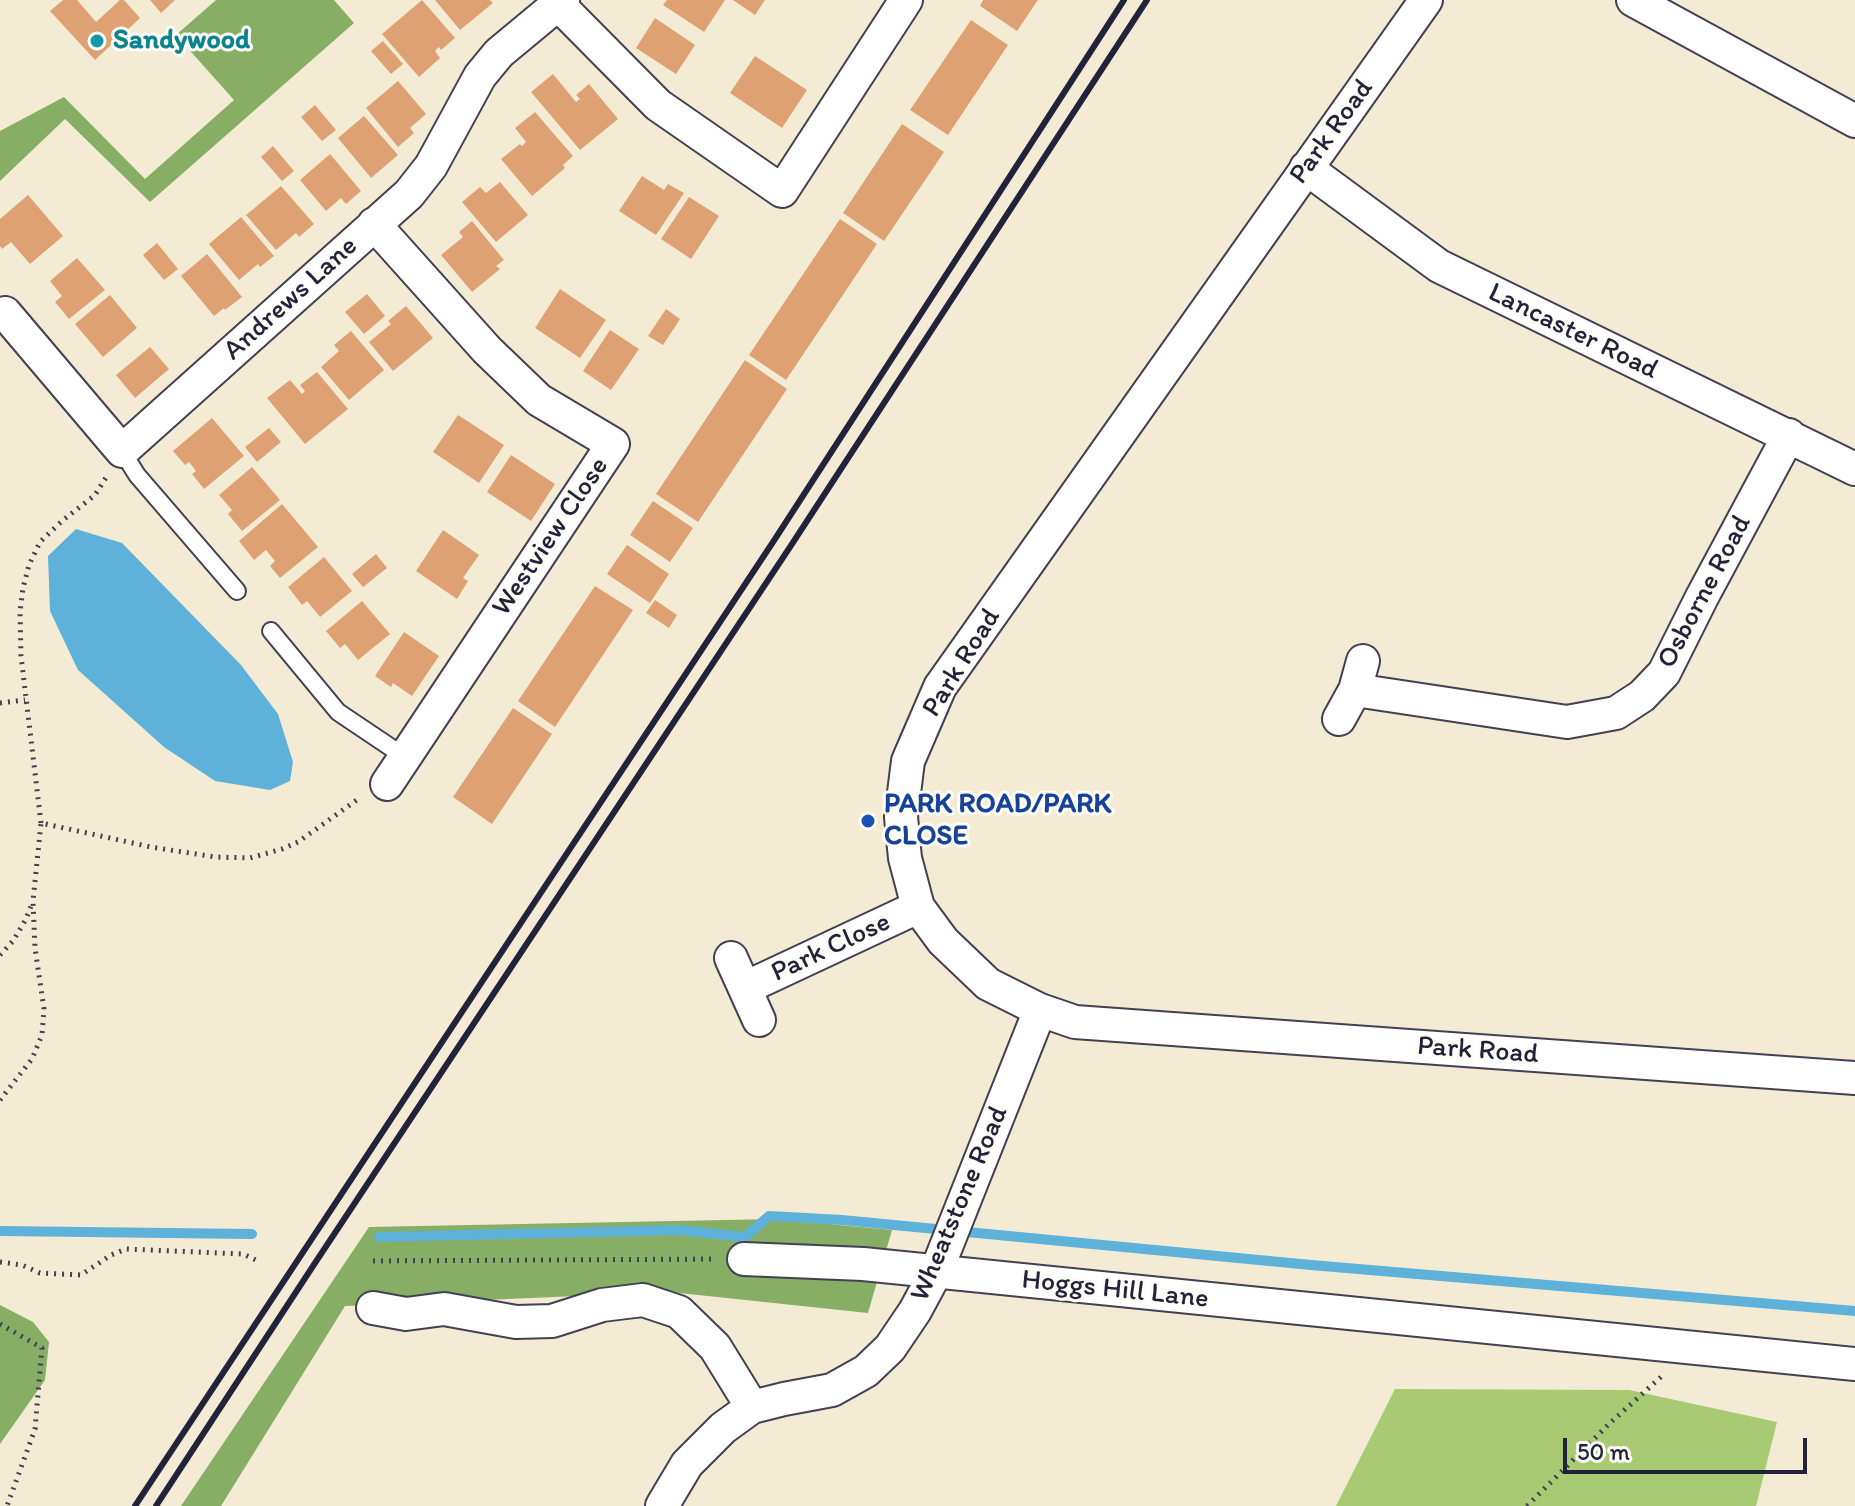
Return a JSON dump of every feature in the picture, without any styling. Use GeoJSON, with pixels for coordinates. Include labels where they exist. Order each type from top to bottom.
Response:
{"type":"FeatureCollection","features":[{"type":"Feature","properties":{"kind":"street"},"geometry":{"type":"LineString","coordinates":[[560,2],[658,105],[782,191],[906,0]]}},
{"type":"Feature","properties":{"kind":"street","name":"Park Road"},"geometry":{"type":"LineString","coordinates":[[1426,0],[940,687],[908,761],[901,817],[905,858],[918,907],[943,941],[988,984],[1040,1010],[1075,1022],[1855,1078]]}},
{"type":"Feature","properties":{"kind":"street"},"geometry":{"type":"LineString","coordinates":[[1633,0],[1855,121]]}},
{"type":"Feature","properties":{"kind":"street","name":"Andrews Lane"},"geometry":{"type":"LineString","coordinates":[[122,451],[409,194],[431,166],[480,76],[499,53],[560,2]]}},
{"type":"Feature","properties":{"kind":"street","name":"Lancaster Road"},"geometry":{"type":"LineString","coordinates":[[1306,168],[1439,266],[1855,469]]}},
{"type":"Feature","properties":{"kind":"street","name":"Westview Close"},"geometry":{"type":"LineString","coordinates":[[374,224],[487,350],[539,400],[613,444],[387,784]]}},
{"type":"Feature","properties":{"kind":"street"},"geometry":{"type":"LineString","coordinates":[[5,313],[122,451]]}},
{"type":"Feature","properties":{"kind":"street","name":"Osborne Road"},"geometry":{"type":"LineString","coordinates":[[1339,719],[1359,676],[1567,722],[1616,713],[1642,696],[1664,673],[1789,435]]}},
{"type":"Feature","properties":{"kind":"street","name":"Park Close"},"geometry":{"type":"LineString","coordinates":[[745,988],[918,907]]}},
{"type":"Feature","properties":{"kind":"street","name":"Park Close"},"geometry":{"type":"LineString","coordinates":[[731,958],[759,1020]]}},
{"type":"Feature","properties":{"kind":"street","name":"Wheatstone Road"},"geometry":{"type":"LineString","coordinates":[[662,1506],[687,1464],[723,1428],[752,1407],[832,1390],[866,1371],[890,1348],[936,1272],[1040,1010]]}},
{"type":"Feature","properties":{"kind":"street","name":"Hoggs Hill Lane"},"geometry":{"type":"LineString","coordinates":[[744,1259],[863,1264],[1855,1364]]}},
{"type":"Feature","properties":{"kind":"street"},"geometry":{"type":"LineString","coordinates":[[373,1308],[406,1314],[444,1309],[516,1322],[552,1321],[602,1305],[643,1300],[679,1312],[715,1347],[752,1407]]}},
{"type":"Feature","properties":{"kind":"lane"},"geometry":{"type":"LineString","coordinates":[[122,451],[137,475],[237,591]]}},
{"type":"Feature","properties":{"kind":"lane"},"geometry":{"type":"LineString","coordinates":[[271,631],[338,712],[405,757]]}},
{"type":"Feature","properties":{"kind":"path"},"geometry":{"type":"LineString","coordinates":[[0,1100],[32,1059],[42,1035],[44,1009],[35,948],[33,901],[41,823],[21,656],[23,588],[36,549],[48,534],[95,495],[122,451]]}},
{"type":"Feature","properties":{"kind":"path"},"geometry":{"type":"LineString","coordinates":[[0,703],[25,700]]}},
{"type":"Feature","properties":{"kind":"path"},"geometry":{"type":"LineString","coordinates":[[41,823],[151,847],[200,855],[250,858],[298,842],[356,799],[387,784]]}},
{"type":"Feature","properties":{"kind":"path"},"geometry":{"type":"LineString","coordinates":[[0,955],[17,933],[33,901]]}},
{"type":"Feature","properties":{"kind":"path"},"geometry":{"type":"LineString","coordinates":[[0,1262],[22,1265],[40,1273],[81,1275],[126,1249],[243,1254],[258,1261]]}},
{"type":"Feature","properties":{"kind":"path"},"geometry":{"type":"LineString","coordinates":[[373,1261],[744,1259]]}},
{"type":"Feature","properties":{"kind":"path"},"geometry":{"type":"LineString","coordinates":[[0,1324],[42,1348],[35,1429],[7,1506]]}},
{"type":"Feature","properties":{"kind":"path"},"geometry":{"type":"LineString","coordinates":[[1527,1506],[1610,1423],[1692,1348]]}},
{"type":"Feature","properties":{"kind":"green space"},"geometry":{"type":"Polygon","coordinates":[[[216,0],[334,0],[354,23],[150,202],[65,119],[0,181],[0,131],[64,97],[145,179],[234,100],[176,35],[216,0]]]}},
{"type":"Feature","properties":{"kind":"green space"},"geometry":{"type":"Polygon","coordinates":[[[776,1219],[892,1230],[868,1313],[670,1292],[345,1306],[221,1506],[181,1506],[369,1227],[776,1219]]]}},
{"type":"Feature","properties":{"kind":"green space"},"geometry":{"type":"Polygon","coordinates":[[[0,1305],[33,1322],[49,1342],[45,1380],[0,1444],[0,1305]]]}},
{"type":"Feature","properties":{"kind":"green space"},"geometry":{"type":"Polygon","coordinates":[[[1395,1389],[1629,1390],[1777,1422],[1756,1506],[1336,1506],[1395,1389]]]}},
{"type":"Feature","properties":{"kind":"water"},"geometry":{"type":"Polygon","coordinates":[[[76,529],[122,543],[241,665],[278,714],[293,762],[290,781],[270,790],[215,781],[164,747],[78,670],[50,611],[48,556],[76,529]]]}},
{"type":"Feature","properties":{"kind":"building","name":"Sandywood"},"geometry":{"type":"Polygon","coordinates":[[[63,0],[77,0],[96,22],[120,0],[124,0],[140,18],[95,60],[50,11],[63,0]]]}},
{"type":"Feature","properties":{"kind":"building"},"geometry":{"type":"Polygon","coordinates":[[[150,0],[175,0],[161,13],[150,0]]]}},
{"type":"Feature","properties":{"kind":"building"},"geometry":{"type":"Polygon","coordinates":[[[422,0],[455,38],[441,50],[439,47],[435,51],[440,58],[419,77],[382,34],[422,0]]]}},
{"type":"Feature","properties":{"kind":"building"},"geometry":{"type":"Polygon","coordinates":[[[435,0],[490,0],[493,3],[460,30],[435,0]]]}},
{"type":"Feature","properties":{"kind":"building"},"geometry":{"type":"Polygon","coordinates":[[[667,0],[725,0],[704,32],[663,5],[667,0]]]}},
{"type":"Feature","properties":{"kind":"building"},"geometry":{"type":"Polygon","coordinates":[[[733,0],[765,0],[755,15],[733,0]]]}},
{"type":"Feature","properties":{"kind":"building"},"geometry":{"type":"Polygon","coordinates":[[[983,0],[1038,0],[1017,31],[980,6],[983,0]]]}},
{"type":"Feature","properties":{"kind":"building"},"geometry":{"type":"Polygon","coordinates":[[[655,18],[695,45],[676,74],[636,48],[655,18]]]}},
{"type":"Feature","properties":{"kind":"building"},"geometry":{"type":"Polygon","coordinates":[[[971,20],[1008,45],[948,135],[910,110],[971,20]]]}},
{"type":"Feature","properties":{"kind":"building"},"geometry":{"type":"Polygon","coordinates":[[[383,41],[403,64],[391,74],[371,51],[383,41]]]}},
{"type":"Feature","properties":{"kind":"building"},"geometry":{"type":"Polygon","coordinates":[[[755,56],[807,90],[782,128],[730,93],[755,56]]]}},
{"type":"Feature","properties":{"kind":"building"},"geometry":{"type":"Polygon","coordinates":[[[553,74],[576,102],[580,99],[576,95],[589,84],[618,119],[580,150],[531,92],[553,74]]]}},
{"type":"Feature","properties":{"kind":"building"},"geometry":{"type":"Polygon","coordinates":[[[398,81],[426,114],[410,128],[414,133],[398,147],[366,108],[398,81]]]}},
{"type":"Feature","properties":{"kind":"building"},"geometry":{"type":"Polygon","coordinates":[[[315,105],[336,130],[322,141],[301,117],[315,105]]]}},
{"type":"Feature","properties":{"kind":"building"},"geometry":{"type":"Polygon","coordinates":[[[535,112],[573,156],[563,165],[565,168],[532,196],[501,159],[526,142],[515,128],[535,112]]]}},
{"type":"Feature","properties":{"kind":"building"},"geometry":{"type":"Polygon","coordinates":[[[364,116],[398,155],[371,178],[338,138],[364,116]]]}},
{"type":"Feature","properties":{"kind":"building"},"geometry":{"type":"Polygon","coordinates":[[[902,124],[944,152],[884,241],[843,213],[902,124]]]}},
{"type":"Feature","properties":{"kind":"building"},"geometry":{"type":"Polygon","coordinates":[[[273,146],[294,171],[282,181],[261,157],[273,146]]]}},
{"type":"Feature","properties":{"kind":"building"},"geometry":{"type":"Polygon","coordinates":[[[330,154],[361,191],[346,204],[341,198],[326,211],[300,180],[330,154]]]}},
{"type":"Feature","properties":{"kind":"building"},"geometry":{"type":"Polygon","coordinates":[[[642,176],[664,190],[668,184],[684,193],[656,235],[619,211],[642,176]]]}},
{"type":"Feature","properties":{"kind":"building"},"geometry":{"type":"Polygon","coordinates":[[[500,182],[528,215],[496,242],[462,202],[480,187],[486,193],[500,182]]]}},
{"type":"Feature","properties":{"kind":"building"},"geometry":{"type":"Polygon","coordinates":[[[281,186],[314,224],[299,237],[296,233],[276,250],[246,215],[281,186]]]}},
{"type":"Feature","properties":{"kind":"building"},"geometry":{"type":"Polygon","coordinates":[[[28,195],[63,236],[30,264],[11,242],[2,249],[0,246],[0,219],[28,195]]]}},
{"type":"Feature","properties":{"kind":"building"},"geometry":{"type":"Polygon","coordinates":[[[689,197],[719,216],[691,259],[661,239],[689,197]]]}},
{"type":"Feature","properties":{"kind":"building"},"geometry":{"type":"Polygon","coordinates":[[[241,217],[274,256],[260,267],[258,264],[239,280],[209,244],[241,217]]]}},
{"type":"Feature","properties":{"kind":"building"},"geometry":{"type":"Polygon","coordinates":[[[840,219],[877,244],[786,380],[749,355],[840,219]]]}},
{"type":"Feature","properties":{"kind":"building"},"geometry":{"type":"Polygon","coordinates":[[[472,221],[504,260],[496,266],[500,269],[472,292],[441,255],[463,237],[459,232],[472,221]]]}},
{"type":"Feature","properties":{"kind":"building"},"geometry":{"type":"Polygon","coordinates":[[[157,243],[178,269],[164,280],[143,255],[157,243]]]}},
{"type":"Feature","properties":{"kind":"building"},"geometry":{"type":"Polygon","coordinates":[[[207,254],[242,297],[214,316],[181,276],[207,254]]]}},
{"type":"Feature","properties":{"kind":"building"},"geometry":{"type":"Polygon","coordinates":[[[77,258],[105,290],[69,319],[55,302],[62,296],[50,281],[77,258]]]}},
{"type":"Feature","properties":{"kind":"building"},"geometry":{"type":"Polygon","coordinates":[[[560,289],[606,320],[580,358],[535,328],[560,289]]]}},
{"type":"Feature","properties":{"kind":"building"},"geometry":{"type":"Polygon","coordinates":[[[367,294],[385,316],[364,334],[345,312],[367,294]]]}},
{"type":"Feature","properties":{"kind":"building"},"geometry":{"type":"Polygon","coordinates":[[[110,295],[137,328],[103,357],[75,324],[110,295]]]}},
{"type":"Feature","properties":{"kind":"building"},"geometry":{"type":"Polygon","coordinates":[[[406,306],[433,338],[393,371],[369,342],[391,324],[388,321],[406,306]]]}},
{"type":"Feature","properties":{"kind":"building"},"geometry":{"type":"Polygon","coordinates":[[[666,309],[680,319],[663,345],[648,336],[666,309]]]}},
{"type":"Feature","properties":{"kind":"building"},"geometry":{"type":"Polygon","coordinates":[[[610,330],[639,349],[611,390],[583,371],[610,330]]]}},
{"type":"Feature","properties":{"kind":"building"},"geometry":{"type":"Polygon","coordinates":[[[351,331],[384,370],[349,400],[321,367],[339,351],[334,345],[351,331]]]}},
{"type":"Feature","properties":{"kind":"building"},"geometry":{"type":"Polygon","coordinates":[[[150,347],[169,369],[135,398],[116,375],[150,347]]]}},
{"type":"Feature","properties":{"kind":"building"},"geometry":{"type":"Polygon","coordinates":[[[745,360],[787,389],[698,522],[656,494],[745,360]]]}},
{"type":"Feature","properties":{"kind":"building"},"geometry":{"type":"Polygon","coordinates":[[[317,372],[348,409],[305,444],[267,398],[290,380],[302,394],[305,391],[300,385],[317,372]]]}},
{"type":"Feature","properties":{"kind":"building"},"geometry":{"type":"Polygon","coordinates":[[[458,415],[504,445],[479,483],[433,452],[458,415]]]}},
{"type":"Feature","properties":{"kind":"building"},"geometry":{"type":"Polygon","coordinates":[[[212,418],[244,456],[204,489],[192,474],[196,471],[189,462],[185,465],[173,451],[212,418]]]}},
{"type":"Feature","properties":{"kind":"building"},"geometry":{"type":"Polygon","coordinates":[[[269,428],[281,442],[257,462],[245,447],[269,428]]]}},
{"type":"Feature","properties":{"kind":"building"},"geometry":{"type":"Polygon","coordinates":[[[511,455],[555,484],[531,521],[487,492],[511,455]]]}},
{"type":"Feature","properties":{"kind":"building"},"geometry":{"type":"Polygon","coordinates":[[[252,467],[280,500],[242,531],[228,514],[232,510],[219,495],[252,467]]]}},
{"type":"Feature","properties":{"kind":"building"},"geometry":{"type":"Polygon","coordinates":[[[653,501],[693,528],[670,562],[630,535],[653,501]]]}},
{"type":"Feature","properties":{"kind":"building"},"geometry":{"type":"Polygon","coordinates":[[[282,504],[318,547],[280,578],[270,566],[275,561],[266,550],[254,560],[239,541],[282,504]]]}},
{"type":"Feature","properties":{"kind":"building"},"geometry":{"type":"Polygon","coordinates":[[[443,530],[479,555],[463,578],[468,581],[457,599],[416,571],[443,530]]]}},
{"type":"Feature","properties":{"kind":"building"},"geometry":{"type":"Polygon","coordinates":[[[627,545],[669,574],[650,603],[607,574],[627,545]]]}},
{"type":"Feature","properties":{"kind":"building"},"geometry":{"type":"Polygon","coordinates":[[[376,554],[387,568],[363,587],[352,574],[376,554]]]}},
{"type":"Feature","properties":{"kind":"building"},"geometry":{"type":"Polygon","coordinates":[[[324,557],[352,591],[320,617],[307,601],[302,605],[288,587],[324,557]]]}},
{"type":"Feature","properties":{"kind":"building"},"geometry":{"type":"Polygon","coordinates":[[[595,586],[633,610],[555,727],[518,701],[595,586]]]}},
{"type":"Feature","properties":{"kind":"building"},"geometry":{"type":"Polygon","coordinates":[[[655,600],[677,615],[669,628],[646,613],[655,600]]]}},
{"type":"Feature","properties":{"kind":"building"},"geometry":{"type":"Polygon","coordinates":[[[362,601],[390,634],[358,660],[345,644],[340,648],[326,631],[362,601]]]}},
{"type":"Feature","properties":{"kind":"building"},"geometry":{"type":"Polygon","coordinates":[[[404,632],[439,656],[412,696],[393,683],[391,687],[375,676],[404,632]]]}},
{"type":"Feature","properties":{"kind":"building"},"geometry":{"type":"Polygon","coordinates":[[[513,708],[552,734],[492,824],[453,797],[513,708]]]}},
{"type":"Feature","properties":{"kind":"waterway"},"geometry":{"type":"LineString","coordinates":[[379,1237],[679,1230],[745,1237],[769,1216],[1855,1311]]}},
{"type":"Feature","properties":{"kind":"waterway"},"geometry":{"type":"LineString","coordinates":[[0,1231],[252,1234]]}},
{"type":"Feature","properties":{"kind":"railway"},"geometry":{"type":"LineString","coordinates":[[135,1506],[775,539],[1124,0]]}},
{"type":"Feature","properties":{"kind":"railway"},"geometry":{"type":"LineString","coordinates":[[156,1506],[790,547],[1147,0]]}},
{"type":"Feature","properties":{"kind":"place","name":"Sandywood"},"geometry":{"type":"Point","coordinates":[97,41]}},
{"type":"Feature","properties":{"kind":"place","name":"PARK ROAD/PARK CLOSE"},"geometry":{"type":"Point","coordinates":[868,821]}}]}
